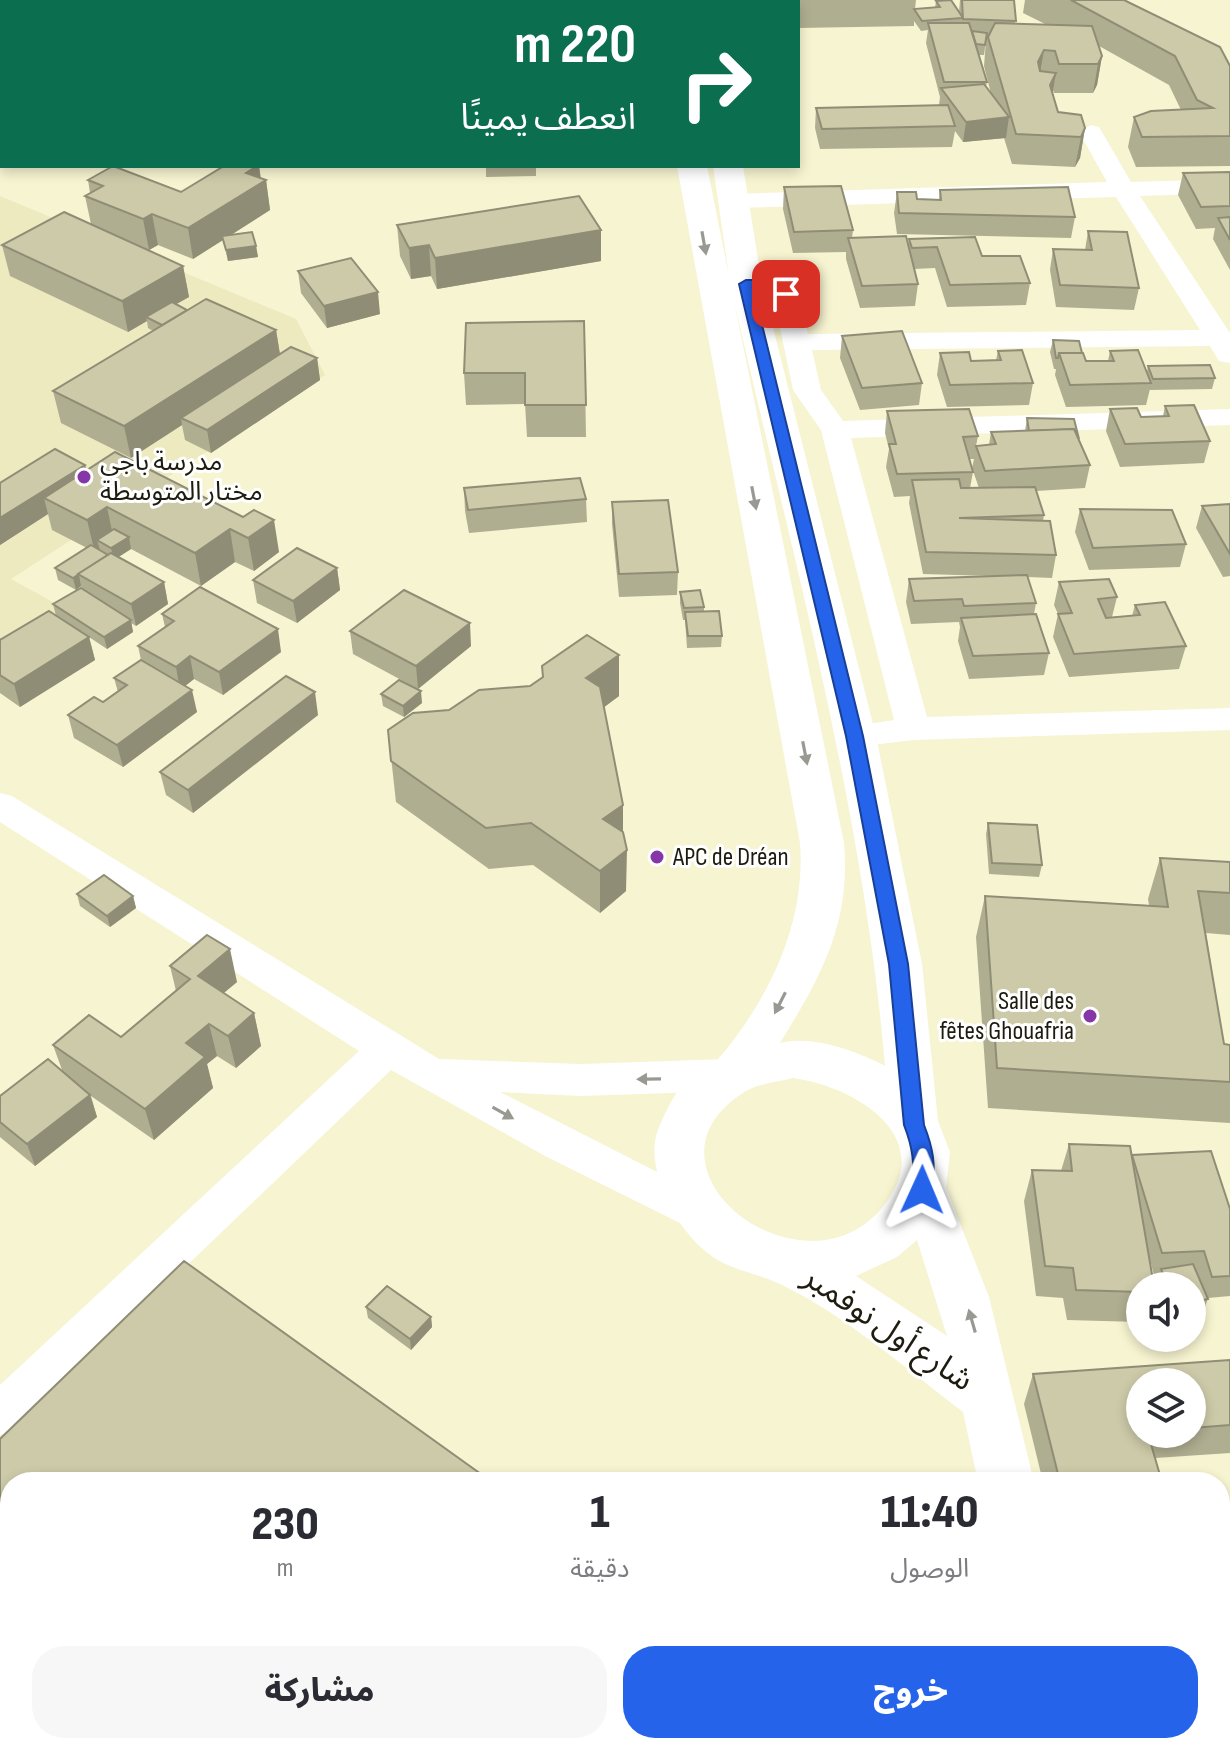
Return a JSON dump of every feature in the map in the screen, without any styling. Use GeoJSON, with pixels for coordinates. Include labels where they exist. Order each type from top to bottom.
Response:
{"type":"FeatureCollection","features":[{"type":"Feature","properties":{"kind":"main road"},"geometry":{"type":"LineString","coordinates":[[692,168],[822,843],[824,887],[816,922],[774,1015],[732,1073]]}},
{"type":"Feature","properties":{"kind":"main road"},"geometry":{"type":"LineString","coordinates":[[731,183],[746,284],[855,736],[899,964],[914,1125]]}},
{"type":"Feature","properties":{"kind":"main road"},"geometry":{"type":"LineString","coordinates":[[793,1059],[823,1062],[851,1070],[899,1103],[914,1125],[923,1146],[925,1168],[922,1190],[909,1216],[888,1238],[868,1249],[824,1262],[787,1261],[739,1245],[701,1214],[682,1177],[680,1137],[689,1113],[705,1092],[732,1073],[764,1062],[793,1059]]}},
{"type":"Feature","properties":{"kind":"main road","name":"شارع أول نوفمبر"},"geometry":{"type":"LineString","coordinates":[[922,1190],[945,1237],[963,1288],[1004,1472]]}},
{"type":"Feature","properties":{"kind":"main road","name":"شارع أول نوفمبر"},"geometry":{"type":"LineString","coordinates":[[787,1261],[888,1324],[988,1398]]}},
{"type":"Feature","properties":{"kind":"street"},"geometry":{"type":"LineString","coordinates":[[1091,132],[1123,189],[1225,347]]}},
{"type":"Feature","properties":{"kind":"street"},"geometry":{"type":"LineString","coordinates":[[731,183],[1123,189],[1230,186]]}},
{"type":"Feature","properties":{"kind":"street"},"geometry":{"type":"LineString","coordinates":[[746,284],[771,284],[785,291],[810,399],[835,430],[913,729]]}},
{"type":"Feature","properties":{"kind":"street"},"geometry":{"type":"LineString","coordinates":[[1198,305],[1230,304]]}},
{"type":"Feature","properties":{"kind":"street"},"geometry":{"type":"LineString","coordinates":[[797,342],[1225,347]]}},
{"type":"Feature","properties":{"kind":"street"},"geometry":{"type":"LineString","coordinates":[[835,430],[1230,417]]}},
{"type":"Feature","properties":{"kind":"street"},"geometry":{"type":"LineString","coordinates":[[855,736],[913,729],[1230,719]]}},
{"type":"Feature","properties":{"kind":"street"},"geometry":{"type":"LineString","coordinates":[[0,805],[387,1049],[561,1145],[701,1214]]}},
{"type":"Feature","properties":{"kind":"street"},"geometry":{"type":"LineString","coordinates":[[0,1414],[387,1049]]}},
{"type":"Feature","properties":{"kind":"street"},"geometry":{"type":"LineString","coordinates":[[436,1074],[581,1080],[732,1073]]}},
{"type":"Feature","properties":{"kind":"shaded area","name":"مدرسة باجي مختار المتوسطة"},"geometry":{"type":"Polygon","coordinates":[[[0,196],[296,319],[325,375],[11,579],[62,607],[0,656],[0,196]]]}},
{"type":"Feature","properties":{"kind":"building"},"geometry":{"type":"Polygon","coordinates":[[[951,0],[963,18],[922,21],[914,9],[940,7],[936,1],[951,0]]]}},
{"type":"Feature","properties":{"kind":"building"},"geometry":{"type":"Polygon","coordinates":[[[962,0],[1014,0],[1016,21],[963,19],[962,0]]]}},
{"type":"Feature","properties":{"kind":"building"},"geometry":{"type":"Polygon","coordinates":[[[1071,0],[1124,0],[1220,47],[1230,66],[1230,136],[1142,137],[1134,117],[1151,111],[1213,108],[1197,100],[1175,56],[1071,0]]]}},
{"type":"Feature","properties":{"kind":"building"},"geometry":{"type":"Polygon","coordinates":[[[928,23],[969,23],[987,82],[944,82],[928,23]]]}},
{"type":"Feature","properties":{"kind":"building"},"geometry":{"type":"Polygon","coordinates":[[[995,23],[1092,26],[1102,56],[1098,64],[1059,64],[1055,51],[1044,50],[1038,62],[1040,71],[1056,73],[1050,85],[1058,112],[1081,115],[1085,128],[1081,137],[1016,134],[988,37],[995,23]]]}},
{"type":"Feature","properties":{"kind":"building"},"geometry":{"type":"Polygon","coordinates":[[[972,31],[987,33],[985,45],[976,44],[972,31]]]}},
{"type":"Feature","properties":{"kind":"building"},"geometry":{"type":"Polygon","coordinates":[[[984,84],[1009,117],[966,122],[941,88],[984,84]]]}},
{"type":"Feature","properties":{"kind":"building"},"geometry":{"type":"Polygon","coordinates":[[[948,105],[955,126],[822,129],[816,108],[948,105]]]}},
{"type":"Feature","properties":{"kind":"building"},"geometry":{"type":"Polygon","coordinates":[[[109,168],[118,168],[181,192],[221,168],[254,168],[246,173],[266,180],[188,228],[152,214],[143,219],[85,196],[103,186],[88,180],[109,168]]]}},
{"type":"Feature","properties":{"kind":"building"},"geometry":{"type":"Polygon","coordinates":[[[1230,172],[1230,206],[1201,207],[1183,173],[1230,172]]]}},
{"type":"Feature","properties":{"kind":"building"},"geometry":{"type":"Polygon","coordinates":[[[841,186],[853,230],[794,232],[784,187],[841,186]]]}},
{"type":"Feature","properties":{"kind":"building"},"geometry":{"type":"Polygon","coordinates":[[[1068,187],[1075,217],[899,213],[897,192],[916,192],[917,199],[941,200],[940,190],[1068,187]]]}},
{"type":"Feature","properties":{"kind":"building"},"geometry":{"type":"Polygon","coordinates":[[[579,196],[601,230],[435,258],[429,245],[409,248],[397,225],[579,196]]]}},
{"type":"Feature","properties":{"kind":"building"},"geometry":{"type":"Polygon","coordinates":[[[64,212],[183,266],[122,301],[2,245],[64,212]]]}},
{"type":"Feature","properties":{"kind":"building"},"geometry":{"type":"Polygon","coordinates":[[[1230,217],[1230,240],[1218,218],[1230,217]]]}},
{"type":"Feature","properties":{"kind":"building"},"geometry":{"type":"Polygon","coordinates":[[[1088,231],[1127,232],[1139,288],[1060,285],[1053,249],[1092,250],[1088,231]]]}},
{"type":"Feature","properties":{"kind":"building"},"geometry":{"type":"Polygon","coordinates":[[[252,232],[256,246],[226,250],[222,236],[252,232]]]}},
{"type":"Feature","properties":{"kind":"building"},"geometry":{"type":"Polygon","coordinates":[[[906,236],[918,284],[862,286],[848,238],[906,236]]]}},
{"type":"Feature","properties":{"kind":"building"},"geometry":{"type":"Polygon","coordinates":[[[975,237],[982,256],[1020,256],[1030,283],[950,285],[937,247],[912,248],[909,239],[975,237]]]}},
{"type":"Feature","properties":{"kind":"building"},"geometry":{"type":"Polygon","coordinates":[[[351,258],[378,292],[324,306],[298,271],[351,258]]]}},
{"type":"Feature","properties":{"kind":"building"},"geometry":{"type":"Polygon","coordinates":[[[206,299],[276,330],[124,426],[53,391],[206,299]]]}},
{"type":"Feature","properties":{"kind":"building"},"geometry":{"type":"Polygon","coordinates":[[[172,302],[187,310],[162,325],[146,317],[172,302]]]}},
{"type":"Feature","properties":{"kind":"building"},"geometry":{"type":"Polygon","coordinates":[[[584,321],[586,405],[525,405],[525,373],[464,373],[466,323],[584,321]]]}},
{"type":"Feature","properties":{"kind":"building"},"geometry":{"type":"Polygon","coordinates":[[[902,331],[922,383],[862,388],[842,336],[902,331]]]}},
{"type":"Feature","properties":{"kind":"building"},"geometry":{"type":"Polygon","coordinates":[[[1053,340],[1079,341],[1082,353],[1059,353],[1056,358],[1053,340]]]}},
{"type":"Feature","properties":{"kind":"building"},"geometry":{"type":"Polygon","coordinates":[[[291,347],[317,358],[207,430],[181,418],[291,347]]]}},
{"type":"Feature","properties":{"kind":"building"},"geometry":{"type":"Polygon","coordinates":[[[1022,350],[1033,383],[950,385],[940,353],[969,352],[971,361],[1001,360],[998,351],[1022,350]]]}},
{"type":"Feature","properties":{"kind":"building"},"geometry":{"type":"Polygon","coordinates":[[[1138,350],[1151,383],[1070,385],[1059,353],[1083,353],[1086,361],[1114,361],[1110,351],[1138,350]]]}},
{"type":"Feature","properties":{"kind":"building"},"geometry":{"type":"Polygon","coordinates":[[[1210,365],[1215,378],[1153,379],[1148,366],[1210,365]]]}},
{"type":"Feature","properties":{"kind":"building"},"geometry":{"type":"Polygon","coordinates":[[[1194,405],[1210,441],[1125,444],[1110,409],[1137,408],[1141,417],[1169,416],[1165,406],[1194,405]]]}},
{"type":"Feature","properties":{"kind":"building"},"geometry":{"type":"Polygon","coordinates":[[[969,409],[978,436],[963,437],[973,472],[897,474],[889,444],[896,444],[887,411],[969,409]]]}},
{"type":"Feature","properties":{"kind":"building"},"geometry":{"type":"Polygon","coordinates":[[[1027,418],[1074,419],[1079,439],[1074,429],[1029,431],[1027,418]]]}},
{"type":"Feature","properties":{"kind":"building"},"geometry":{"type":"Polygon","coordinates":[[[1074,429],[1090,465],[985,471],[976,446],[996,444],[991,432],[1074,429]]]}},
{"type":"Feature","properties":{"kind":"building"},"geometry":{"type":"Polygon","coordinates":[[[55,449],[85,465],[0,518],[0,483],[55,449]]]}},
{"type":"Feature","properties":{"kind":"building"},"geometry":{"type":"Polygon","coordinates":[[[115,452],[243,517],[254,510],[274,520],[248,538],[230,529],[195,553],[107,507],[87,520],[44,498],[115,452]]]}},
{"type":"Feature","properties":{"kind":"building"},"geometry":{"type":"Polygon","coordinates":[[[580,478],[586,499],[468,510],[464,488],[580,478]]]}},
{"type":"Feature","properties":{"kind":"building"},"geometry":{"type":"Polygon","coordinates":[[[959,479],[961,488],[1035,487],[1044,515],[959,518],[1050,521],[1056,555],[926,552],[912,480],[959,479]]]}},
{"type":"Feature","properties":{"kind":"building"},"geometry":{"type":"Polygon","coordinates":[[[668,500],[678,572],[619,574],[612,502],[668,500]]]}},
{"type":"Feature","properties":{"kind":"building"},"geometry":{"type":"Polygon","coordinates":[[[1230,504],[1230,554],[1202,506],[1230,504]]]}},
{"type":"Feature","properties":{"kind":"building"},"geometry":{"type":"Polygon","coordinates":[[[1080,509],[1172,510],[1186,544],[1093,548],[1080,509]]]}},
{"type":"Feature","properties":{"kind":"building"},"geometry":{"type":"Polygon","coordinates":[[[114,529],[129,537],[111,548],[97,540],[114,529]]]}},
{"type":"Feature","properties":{"kind":"building"},"geometry":{"type":"Polygon","coordinates":[[[91,545],[108,555],[73,578],[55,568],[91,545]]]}},
{"type":"Feature","properties":{"kind":"building"},"geometry":{"type":"Polygon","coordinates":[[[297,548],[337,568],[293,601],[253,580],[297,548]]]}},
{"type":"Feature","properties":{"kind":"building"},"geometry":{"type":"Polygon","coordinates":[[[111,553],[164,582],[131,604],[78,574],[111,553]]]}},
{"type":"Feature","properties":{"kind":"building"},"geometry":{"type":"Polygon","coordinates":[[[1027,575],[1036,603],[964,606],[962,599],[914,601],[909,579],[1027,575]]]}},
{"type":"Feature","properties":{"kind":"building"},"geometry":{"type":"Polygon","coordinates":[[[1109,579],[1117,597],[1098,599],[1106,618],[1140,615],[1135,605],[1165,602],[1186,646],[1074,654],[1058,614],[1072,613],[1059,582],[1109,579]]]}},
{"type":"Feature","properties":{"kind":"building"},"geometry":{"type":"Polygon","coordinates":[[[200,587],[278,629],[219,672],[190,656],[176,667],[138,646],[174,621],[162,614],[200,587]]]}},
{"type":"Feature","properties":{"kind":"building"},"geometry":{"type":"Polygon","coordinates":[[[81,588],[131,620],[104,637],[53,604],[81,588]]]}},
{"type":"Feature","properties":{"kind":"building"},"geometry":{"type":"Polygon","coordinates":[[[404,590],[470,623],[416,666],[350,631],[404,590]]]}},
{"type":"Feature","properties":{"kind":"building"},"geometry":{"type":"Polygon","coordinates":[[[700,590],[704,607],[684,608],[680,592],[700,590]]]}},
{"type":"Feature","properties":{"kind":"building"},"geometry":{"type":"Polygon","coordinates":[[[49,611],[89,637],[14,684],[0,675],[0,640],[49,611]]]}},
{"type":"Feature","properties":{"kind":"building"},"geometry":{"type":"Polygon","coordinates":[[[719,611],[722,636],[688,636],[685,612],[719,611]]]}},
{"type":"Feature","properties":{"kind":"building"},"geometry":{"type":"Polygon","coordinates":[[[1036,614],[1049,653],[973,656],[961,618],[1036,614]]]}},
{"type":"Feature","properties":{"kind":"building"},"geometry":{"type":"Polygon","coordinates":[[[587,635],[619,655],[586,678],[600,687],[623,805],[603,819],[623,832],[627,850],[600,871],[531,823],[486,828],[391,761],[388,730],[413,713],[449,710],[479,690],[530,686],[543,677],[542,666],[587,635]]]}},
{"type":"Feature","properties":{"kind":"building"},"geometry":{"type":"Polygon","coordinates":[[[141,660],[192,690],[117,745],[68,715],[94,697],[103,702],[127,685],[114,678],[141,660]]]}},
{"type":"Feature","properties":{"kind":"building"},"geometry":{"type":"Polygon","coordinates":[[[286,676],[315,692],[188,790],[160,772],[286,676]]]}},
{"type":"Feature","properties":{"kind":"building"},"geometry":{"type":"Polygon","coordinates":[[[399,680],[421,691],[403,706],[381,694],[399,680]]]}},
{"type":"Feature","properties":{"kind":"building"},"geometry":{"type":"Polygon","coordinates":[[[988,823],[1037,825],[1042,865],[992,863],[988,823]]]}},
{"type":"Feature","properties":{"kind":"building","name":"Salle des fêtes Ghouafria"},"geometry":{"type":"Polygon","coordinates":[[[1160,858],[1230,862],[1230,893],[1198,891],[1224,1044],[1230,1045],[1230,1082],[997,1068],[985,896],[1168,907],[1160,858]]]}},
{"type":"Feature","properties":{"kind":"building"},"geometry":{"type":"Polygon","coordinates":[[[104,875],[133,896],[107,916],[77,894],[104,875]]]}},
{"type":"Feature","properties":{"kind":"building"},"geometry":{"type":"Polygon","coordinates":[[[207,935],[230,949],[198,976],[254,1013],[228,1036],[209,1024],[186,1043],[205,1057],[145,1109],[53,1045],[89,1015],[121,1037],[190,979],[170,966],[207,935]]]}},
{"type":"Feature","properties":{"kind":"building"},"geometry":{"type":"Polygon","coordinates":[[[48,1059],[90,1095],[27,1144],[0,1122],[0,1096],[48,1059]]]}},
{"type":"Feature","properties":{"kind":"building"},"geometry":{"type":"Polygon","coordinates":[[[1069,1144],[1130,1146],[1152,1272],[1126,1272],[1126,1292],[1076,1290],[1073,1268],[1045,1266],[1032,1170],[1072,1171],[1069,1144]]]}},
{"type":"Feature","properties":{"kind":"building"},"geometry":{"type":"Polygon","coordinates":[[[1211,1151],[1230,1209],[1230,1276],[1212,1277],[1204,1251],[1162,1253],[1132,1155],[1211,1151]]]}},
{"type":"Feature","properties":{"kind":"building"},"geometry":{"type":"Polygon","coordinates":[[[184,1261],[478,1472],[0,1472],[0,1439],[184,1261]]]}},
{"type":"Feature","properties":{"kind":"building"},"geometry":{"type":"Polygon","coordinates":[[[1193,1264],[1196,1272],[1162,1272],[1161,1269],[1193,1264]]]}},
{"type":"Feature","properties":{"kind":"building"},"geometry":{"type":"Polygon","coordinates":[[[387,1286],[431,1317],[410,1339],[366,1307],[387,1286]]]}},
{"type":"Feature","properties":{"kind":"building"},"geometry":{"type":"Polygon","coordinates":[[[1230,1360],[1230,1425],[1206,1427],[1206,1368],[1126,1368],[1126,1448],[1152,1448],[1159,1472],[1058,1472],[1033,1374],[1230,1360]]]}},
{"type":"Feature","properties":{"kind":"place","name":"مدرسة باجي مختار المتوسطة"},"geometry":{"type":"Point","coordinates":[84,477]}},
{"type":"Feature","properties":{"kind":"place","name":"APC de Dréan"},"geometry":{"type":"Point","coordinates":[657,857]}},
{"type":"Feature","properties":{"kind":"place","name":"Salle des fêtes Ghouafria"},"geometry":{"type":"Point","coordinates":[1090,1016]}},
{"type":"Feature","properties":{"kind":"route"},"geometry":{"type":"LineString","coordinates":[[786,294],[782,288],[771,284],[746,284],[855,736],[899,964],[914,1125],[923,1146],[925,1168],[922,1190]]}}]}
